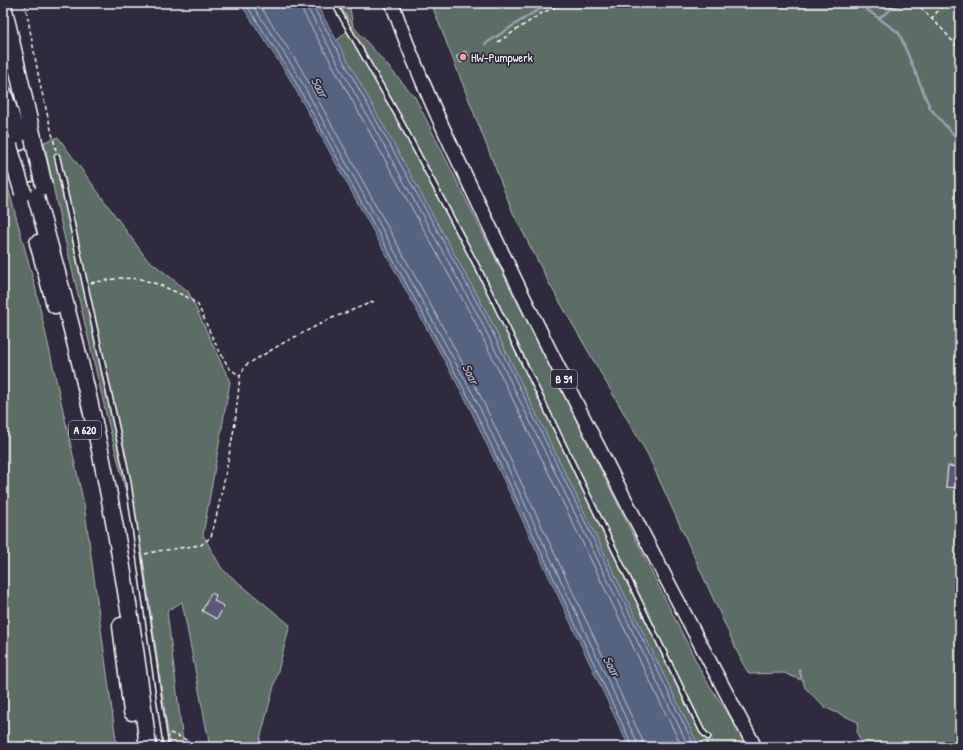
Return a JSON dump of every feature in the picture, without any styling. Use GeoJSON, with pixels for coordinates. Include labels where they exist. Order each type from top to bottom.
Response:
{"type":"FeatureCollection","features":[{"type":"Feature","properties":{"kind":"highway"},"geometry":{"type":"LineString","coordinates":[[3,5],[20,142]]}},
{"type":"Feature","properties":{"kind":"highway","name":"A 620"},"geometry":{"type":"LineString","coordinates":[[3,93],[20,142],[58,273],[92,411],[114,522],[132,628],[148,747]]}},
{"type":"Feature","properties":{"kind":"highway","name":"A 620"},"geometry":{"type":"LineString","coordinates":[[3,128],[20,142]]}},
{"type":"Feature","properties":{"kind":"highway","name":"A 620"},"geometry":{"type":"LineString","coordinates":[[34,190],[53,299],[73,378],[93,468],[115,586],[136,747]]}},
{"type":"Feature","properties":{"kind":"main road","name":"B 51"},"geometry":{"type":"LineString","coordinates":[[392,3],[404,39],[442,127],[528,307],[620,489],[755,747]]}},
{"type":"Feature","properties":{"kind":"lane"},"geometry":{"type":"LineString","coordinates":[[334,3],[399,118],[481,274],[702,731],[708,737]]}},
{"type":"Feature","properties":{"kind":"lane"},"geometry":{"type":"LineString","coordinates":[[57,156],[128,480],[166,747]]}},
{"type":"Feature","properties":{"kind":"path"},"geometry":{"type":"LineString","coordinates":[[25,3],[40,84],[57,156]]}},
{"type":"Feature","properties":{"kind":"path"},"geometry":{"type":"LineString","coordinates":[[498,42],[542,13],[565,3]]}},
{"type":"Feature","properties":{"kind":"path"},"geometry":{"type":"LineString","coordinates":[[916,3],[960,50]]}},
{"type":"Feature","properties":{"kind":"path"},"geometry":{"type":"LineString","coordinates":[[931,19],[945,3]]}},
{"type":"Feature","properties":{"kind":"path"},"geometry":{"type":"LineString","coordinates":[[85,284],[120,278],[141,279],[187,296],[198,305],[213,339],[229,368],[240,376]]}},
{"type":"Feature","properties":{"kind":"path"},"geometry":{"type":"LineString","coordinates":[[139,555],[201,545],[211,537],[225,477],[235,423],[240,376],[246,365],[285,342],[330,319],[375,301]]}},
{"type":"Feature","properties":{"kind":"path"},"geometry":{"type":"LineString","coordinates":[[164,731],[183,738],[198,747]]}},
{"type":"Feature","properties":{"kind":"green space"},"geometry":{"type":"Polygon","coordinates":[[[338,3],[349,3],[353,26],[338,3]]]}},
{"type":"Feature","properties":{"kind":"green space"},"geometry":{"type":"Polygon","coordinates":[[[431,3],[960,3],[960,747],[863,747],[857,733],[858,722],[826,708],[805,688],[799,668],[801,680],[784,673],[749,674],[742,662],[648,455],[550,285],[513,213],[431,3]]]}},
{"type":"Feature","properties":{"kind":"green space"},"geometry":{"type":"Polygon","coordinates":[[[353,26],[415,97],[704,677],[750,747],[699,747],[488,315],[336,41],[353,26]]]}},
{"type":"Feature","properties":{"kind":"green space"},"geometry":{"type":"Polygon","coordinates":[[[58,137],[146,258],[188,291],[230,382],[203,535],[222,569],[290,625],[258,747],[210,747],[182,602],[167,611],[183,742],[197,747],[170,747],[143,559],[108,422],[58,210],[44,142],[58,137]]]}},
{"type":"Feature","properties":{"kind":"green space"},"geometry":{"type":"Polygon","coordinates":[[[3,169],[35,286],[84,504],[117,747],[3,747],[3,169]]]}},
{"type":"Feature","properties":{"kind":"water","name":"Saar"},"geometry":{"type":"Polygon","coordinates":[[[240,3],[316,3],[488,315],[699,747],[629,747],[466,400],[287,74],[240,3]]]}},
{"type":"Feature","properties":{"kind":"building","name":"HW-Pumpwerk"},"geometry":{"type":"Polygon","coordinates":[[[465,51],[469,56],[461,63],[456,57],[465,51]]]}},
{"type":"Feature","properties":{"kind":"building"},"geometry":{"type":"Polygon","coordinates":[[[948,466],[960,467],[958,488],[946,487],[948,466]]]}},
{"type":"Feature","properties":{"kind":"building"},"geometry":{"type":"Polygon","coordinates":[[[211,593],[216,595],[214,601],[224,606],[217,619],[202,611],[211,593]]]}},
{"type":"Feature","properties":{"kind":"waterway"},"geometry":{"type":"LineString","coordinates":[[485,44],[531,14],[552,3]]}},
{"type":"Feature","properties":{"kind":"waterway"},"geometry":{"type":"LineString","coordinates":[[853,3],[862,6],[899,33],[930,108],[960,142]]}},
{"type":"Feature","properties":{"kind":"waterway"},"geometry":{"type":"LineString","coordinates":[[879,18],[900,3]]}},
{"type":"Feature","properties":{"kind":"place","name":"HW-Pumpwerk"},"geometry":{"type":"Point","coordinates":[463,57]}}]}
